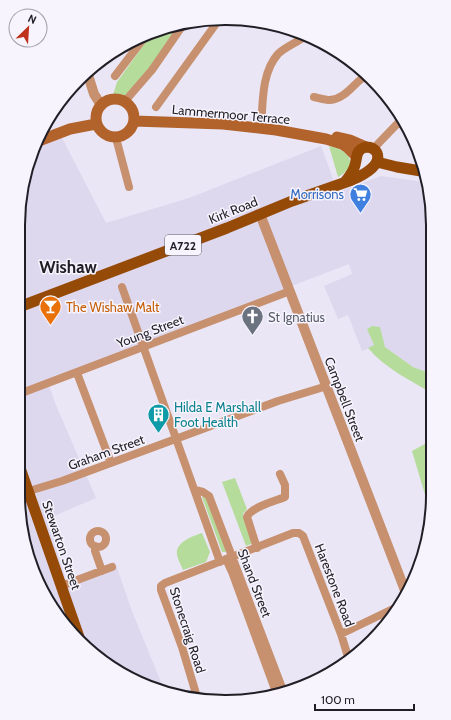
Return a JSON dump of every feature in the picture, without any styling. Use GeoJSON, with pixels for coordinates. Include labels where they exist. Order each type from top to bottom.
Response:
{"type":"FeatureCollection","features":[{"type":"Feature","properties":{"kind":"main road"},"geometry":{"type":"LineString","coordinates":[[112,99],[121,100],[131,108],[134,115],[134,121],[129,132],[116,138],[100,132],[96,124],[95,117],[101,104],[112,99]]}},
{"type":"Feature","properties":{"kind":"main road","name":"Lammermoor Terrace"},"geometry":{"type":"LineString","coordinates":[[134,121],[223,124],[260,128],[326,139],[342,144],[348,148],[356,159]]}},
{"type":"Feature","properties":{"kind":"main road"},"geometry":{"type":"LineString","coordinates":[[45,139],[70,130],[96,124]]}},
{"type":"Feature","properties":{"kind":"main road","name":"Lammermoor Terrace"},"geometry":{"type":"LineString","coordinates":[[326,139],[334,137],[343,138],[370,148]]}},
{"type":"Feature","properties":{"kind":"main road"},"geometry":{"type":"LineString","coordinates":[[346,182],[354,168],[358,151],[370,148],[377,155],[374,165]]}},
{"type":"Feature","properties":{"kind":"main road"},"geometry":{"type":"LineString","coordinates":[[356,159],[364,169],[374,165],[418,170]]}},
{"type":"Feature","properties":{"kind":"main road","name":"Kirk Road"},"geometry":{"type":"LineString","coordinates":[[25,305],[361,176],[374,165]]}},
{"type":"Feature","properties":{"kind":"main road","name":"Stewarton Street"},"geometry":{"type":"LineString","coordinates":[[25,481],[76,628]]}},
{"type":"Feature","properties":{"kind":"street"},"geometry":{"type":"LineString","coordinates":[[156,107],[216,25]]}},
{"type":"Feature","properties":{"kind":"street"},"geometry":{"type":"LineString","coordinates":[[121,100],[126,100],[152,70],[179,31]]}},
{"type":"Feature","properties":{"kind":"street"},"geometry":{"type":"LineString","coordinates":[[260,128],[266,77],[271,64],[279,53],[301,40]]}},
{"type":"Feature","properties":{"kind":"street"},"geometry":{"type":"LineString","coordinates":[[115,76],[138,45]]}},
{"type":"Feature","properties":{"kind":"street"},"geometry":{"type":"LineString","coordinates":[[314,97],[331,100],[342,97],[361,78]]}},
{"type":"Feature","properties":{"kind":"street"},"geometry":{"type":"LineString","coordinates":[[89,79],[94,94],[101,104]]}},
{"type":"Feature","properties":{"kind":"street"},"geometry":{"type":"LineString","coordinates":[[370,148],[397,122]]}},
{"type":"Feature","properties":{"kind":"street"},"geometry":{"type":"LineString","coordinates":[[116,138],[129,187]]}},
{"type":"Feature","properties":{"kind":"street","name":"Campbell Street"},"geometry":{"type":"LineString","coordinates":[[260,214],[403,586]]}},
{"type":"Feature","properties":{"kind":"street","name":"Shand Street"},"geometry":{"type":"LineString","coordinates":[[122,287],[195,490],[232,572],[275,689]]}},
{"type":"Feature","properties":{"kind":"street","name":"Young Street"},"geometry":{"type":"LineString","coordinates":[[25,392],[77,373],[142,346],[290,291]]}},
{"type":"Feature","properties":{"kind":"street"},"geometry":{"type":"LineString","coordinates":[[77,373],[111,463]]}},
{"type":"Feature","properties":{"kind":"street","name":"Graham Street"},"geometry":{"type":"LineString","coordinates":[[29,492],[278,401],[327,386]]}},
{"type":"Feature","properties":{"kind":"street"},"geometry":{"type":"LineString","coordinates":[[258,548],[247,517],[253,509],[285,497],[285,485],[280,474]]}},
{"type":"Feature","properties":{"kind":"street","name":"Shand Street"},"geometry":{"type":"LineString","coordinates":[[195,490],[204,492],[209,496],[226,559],[281,687]]}},
{"type":"Feature","properties":{"kind":"street","name":"Harestone Road"},"geometry":{"type":"LineString","coordinates":[[226,559],[294,533],[299,533],[303,536],[341,634],[347,654]]}},
{"type":"Feature","properties":{"kind":"street"},"geometry":{"type":"LineString","coordinates":[[95,546],[95,551],[102,571]]}},
{"type":"Feature","properties":{"kind":"street","name":"Stonecraig Road"},"geometry":{"type":"LineString","coordinates":[[196,692],[182,647],[161,590],[161,586],[165,583],[226,559]]}},
{"type":"Feature","properties":{"kind":"street"},"geometry":{"type":"LineString","coordinates":[[61,586],[112,567]]}},
{"type":"Feature","properties":{"kind":"street"},"geometry":{"type":"LineString","coordinates":[[341,634],[389,611]]}},
{"type":"Feature","properties":{"kind":"shaded area"},"geometry":{"type":"Polygon","coordinates":[[[59,132],[106,223],[189,198],[321,146],[338,192],[381,176],[421,182],[422,186],[426,212],[426,372],[413,367],[385,347],[377,345],[362,351],[348,315],[338,319],[324,286],[352,274],[349,264],[47,380],[56,405],[96,498],[47,519],[66,580],[115,562],[132,611],[162,684],[149,680],[125,668],[103,654],[66,617],[52,595],[40,571],[29,534],[25,508],[25,212],[32,174],[44,140],[59,132]]]}},
{"type":"Feature","properties":{"kind":"green space"},"geometry":{"type":"Polygon","coordinates":[[[176,31],[150,69],[122,101],[113,95],[117,82],[146,41],[176,31]]]}},
{"type":"Feature","properties":{"kind":"green space"},"geometry":{"type":"Polygon","coordinates":[[[329,146],[342,150],[349,158],[349,168],[338,177],[329,146]]]}},
{"type":"Feature","properties":{"kind":"green space"},"geometry":{"type":"Polygon","coordinates":[[[372,326],[380,327],[385,347],[413,367],[426,372],[426,390],[390,368],[368,348],[374,345],[367,329],[372,326]]]}},
{"type":"Feature","properties":{"kind":"green space"},"geometry":{"type":"Polygon","coordinates":[[[426,443],[426,498],[412,451],[426,443]]]}},
{"type":"Feature","properties":{"kind":"green space"},"geometry":{"type":"Polygon","coordinates":[[[235,478],[247,509],[243,514],[253,540],[251,544],[246,546],[222,482],[235,478]]]}},
{"type":"Feature","properties":{"kind":"green space"},"geometry":{"type":"Polygon","coordinates":[[[203,496],[208,500],[226,551],[225,552],[222,552],[202,497],[203,496]]]}},
{"type":"Feature","properties":{"kind":"green space"},"geometry":{"type":"Polygon","coordinates":[[[202,533],[210,552],[206,562],[183,570],[177,555],[179,546],[185,540],[202,533]]]}},
{"type":"Feature","properties":{"kind":"place","name":"Morrisons"},"geometry":{"type":"Point","coordinates":[360,214]}},
{"type":"Feature","properties":{"kind":"place","name":"The Wishaw Malt"},"geometry":{"type":"Point","coordinates":[50,326]}},
{"type":"Feature","properties":{"kind":"place","name":"St Ignatius"},"geometry":{"type":"Point","coordinates":[253,336]}},
{"type":"Feature","properties":{"kind":"place","name":"Hilda E Marshall Foot Health"},"geometry":{"type":"Point","coordinates":[159,434]}},
{"type":"Feature","properties":{"kind":"district","name":"Wishaw"},"geometry":{"type":"Point","coordinates":[68,267]}}]}
